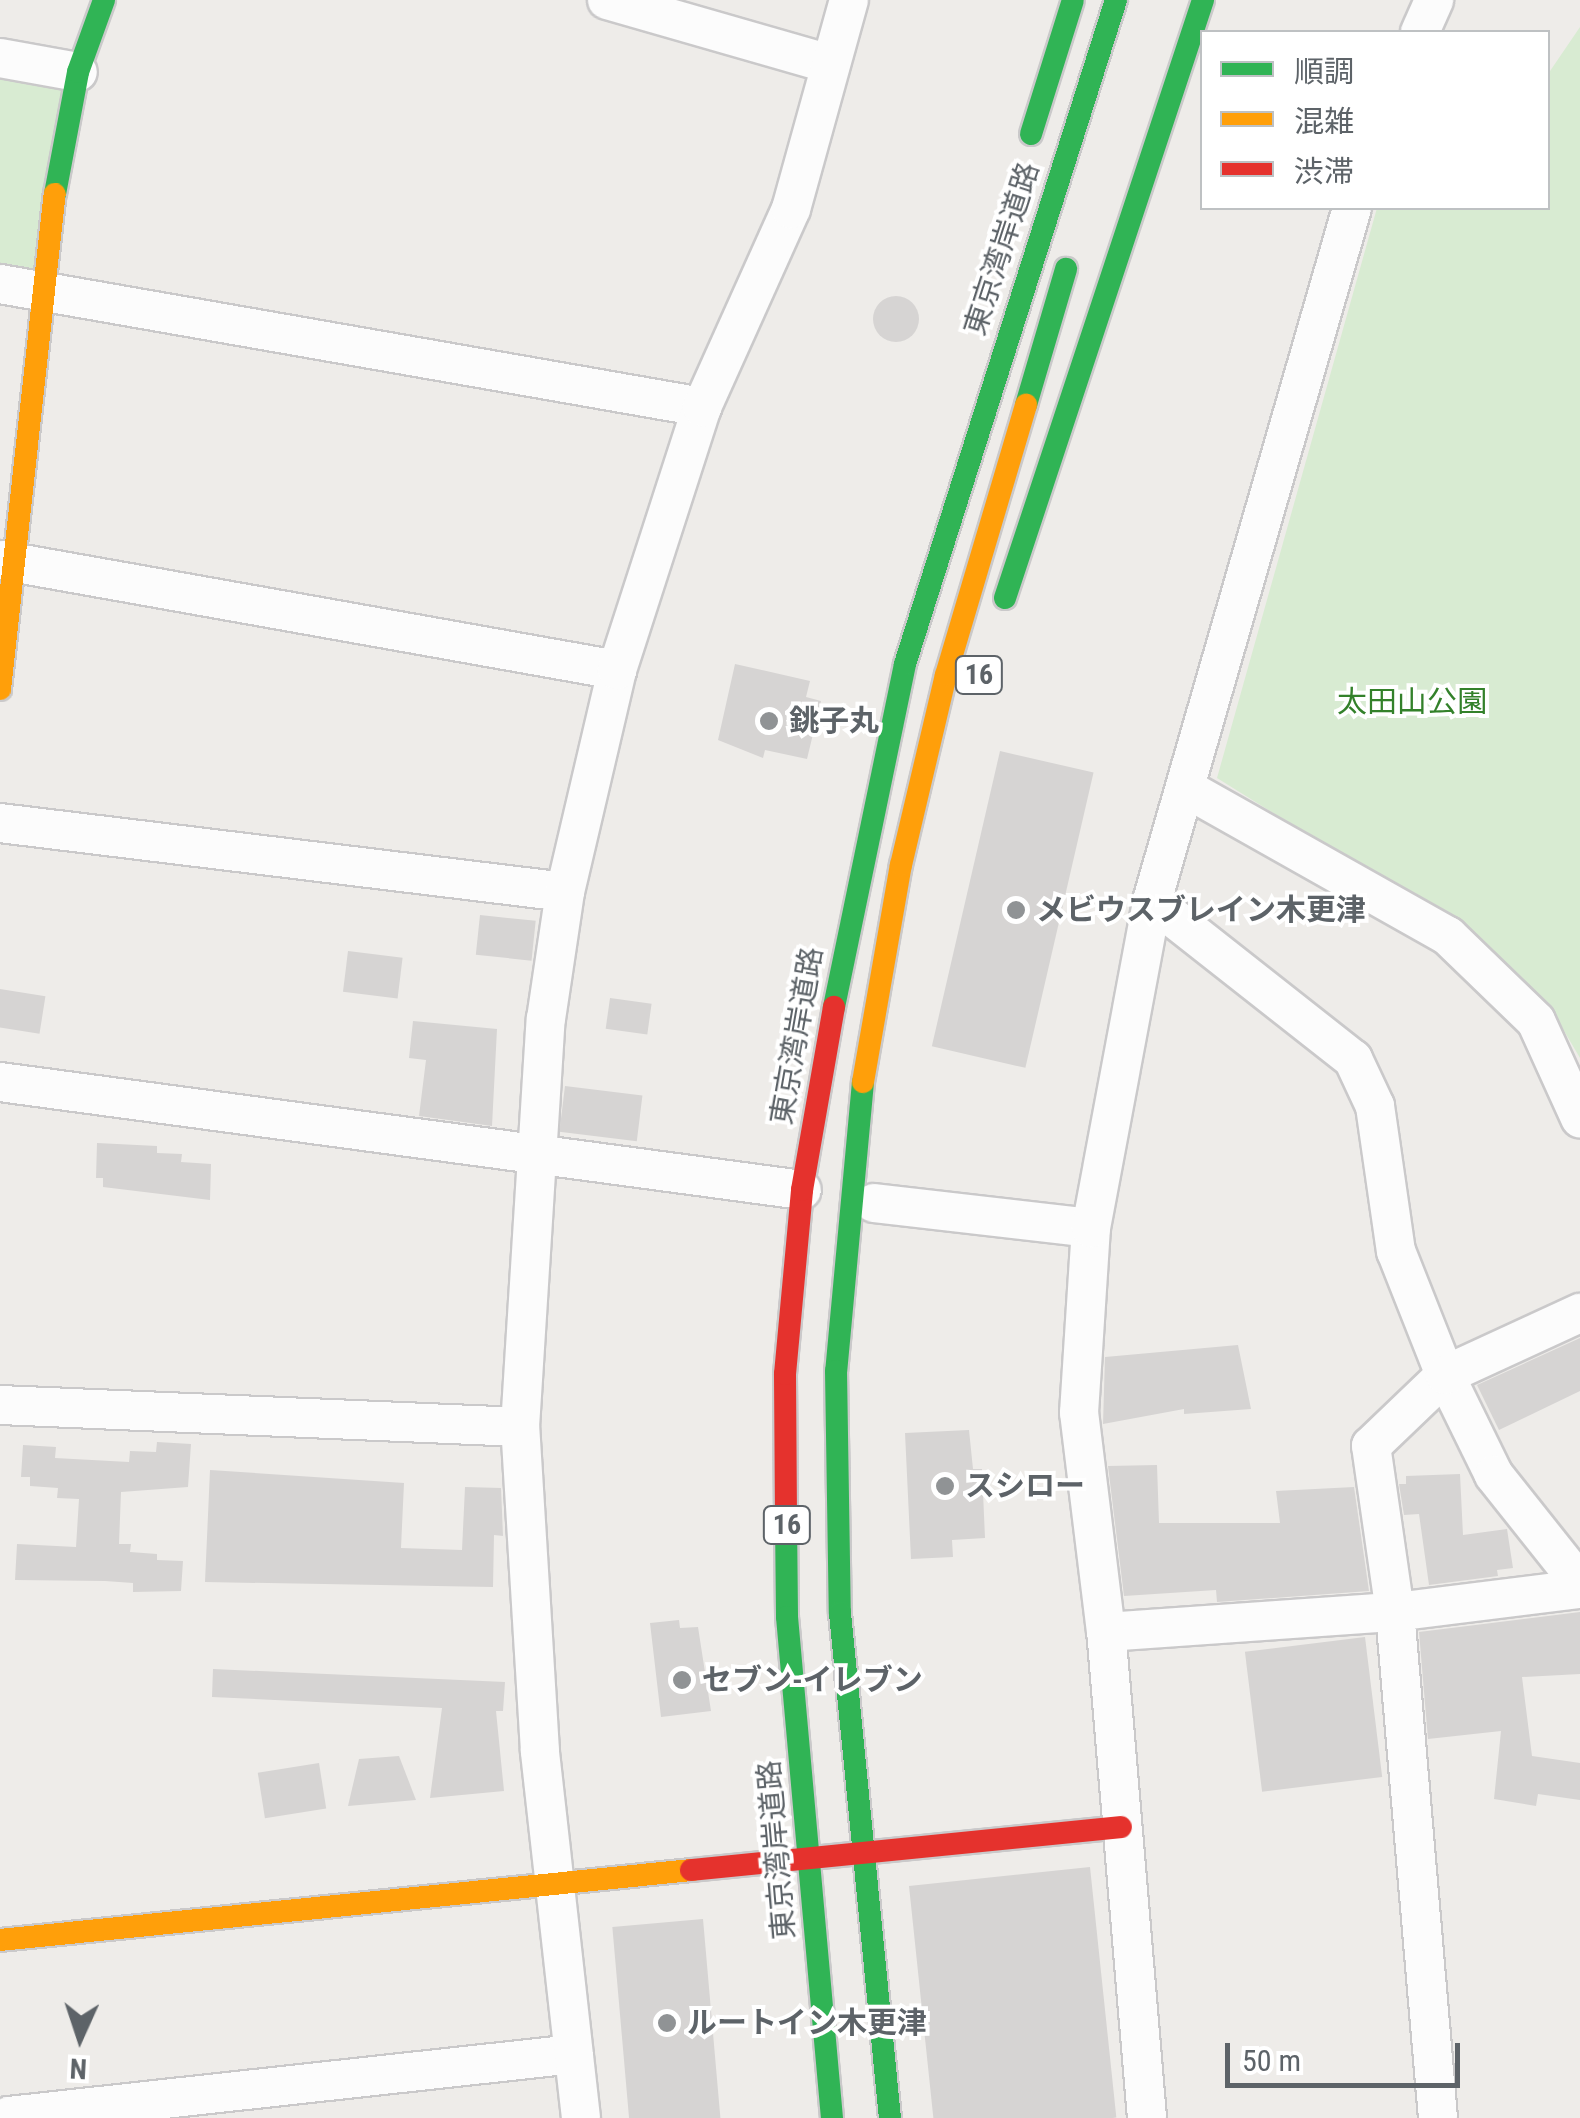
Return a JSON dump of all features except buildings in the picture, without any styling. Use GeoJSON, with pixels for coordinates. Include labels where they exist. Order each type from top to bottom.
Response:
{"type":"FeatureCollection","features":[{"type":"Feature","properties":{"kind":"main road"},"geometry":{"type":"LineString","coordinates":[[0,689],[7,561],[60,153],[78,72],[104,0]]}},
{"type":"Feature","properties":{"kind":"main road"},"geometry":{"type":"LineString","coordinates":[[1023,158],[1073,0]]}},
{"type":"Feature","properties":{"kind":"main road","name":"東京湾岸道路"},"geometry":{"type":"LineString","coordinates":[[832,2118],[807,1860],[786,1524],[786,1374],[802,1190],[821,1061],[905,664],[1116,0]]}},
{"type":"Feature","properties":{"kind":"main road","name":"16"},"geometry":{"type":"LineString","coordinates":[[996,624],[1187,103],[1204,0]]}},
{"type":"Feature","properties":{"kind":"main road","name":"16"},"geometry":{"type":"LineString","coordinates":[[890,2118],[840,1612],[836,1371],[865,1063],[901,865],[946,675],[1072,252]]}},
{"type":"Feature","properties":{"kind":"main road","name":"16"},"geometry":{"type":"LineString","coordinates":[[782,1136],[802,1190]]}},
{"type":"Feature","properties":{"kind":"main road","name":"16"},"geometry":{"type":"LineString","coordinates":[[836,1371],[867,1258],[883,1146]]}},
{"type":"Feature","properties":{"kind":"main road"},"geometry":{"type":"LineString","coordinates":[[0,1940],[1121,1828]]}},
{"type":"Feature","properties":{"kind":"street"},"geometry":{"type":"LineString","coordinates":[[607,0],[830,64]]}},
{"type":"Feature","properties":{"kind":"street"},"geometry":{"type":"LineString","coordinates":[[581,2118],[532,1652],[520,1427],[534,1153],[565,892],[617,670],[702,408],[791,209],[848,0]]}},
{"type":"Feature","properties":{"kind":"street"},"geometry":{"type":"LineString","coordinates":[[1421,30],[1434,0]]}},
{"type":"Feature","properties":{"kind":"street"},"geometry":{"type":"LineString","coordinates":[[0,58],[78,72]]}},
{"type":"Feature","properties":{"kind":"street"},"geometry":{"type":"LineString","coordinates":[[1148,2118],[1106,1632],[1079,1413],[1091,1228],[1152,900],[1351,210]]}},
{"type":"Feature","properties":{"kind":"street"},"geometry":{"type":"LineString","coordinates":[[0,284],[702,408]]}},
{"type":"Feature","properties":{"kind":"street"},"geometry":{"type":"LineString","coordinates":[[7,561],[617,670]]}},
{"type":"Feature","properties":{"kind":"street"},"geometry":{"type":"LineString","coordinates":[[1187,789],[1448,936],[1536,1021],[1580,1118]]}},
{"type":"Feature","properties":{"kind":"street"},"geometry":{"type":"LineString","coordinates":[[0,823],[565,892]]}},
{"type":"Feature","properties":{"kind":"street"},"geometry":{"type":"LineString","coordinates":[[1152,900],[1352,1059],[1375,1106],[1396,1251],[1446,1376],[1494,1476],[1580,1586]]}},
{"type":"Feature","properties":{"kind":"street"},"geometry":{"type":"LineString","coordinates":[[0,1082],[802,1190]]}},
{"type":"Feature","properties":{"kind":"street"},"geometry":{"type":"LineString","coordinates":[[874,1203],[1091,1228]]}},
{"type":"Feature","properties":{"kind":"street"},"geometry":{"type":"LineString","coordinates":[[1438,2118],[1395,1612],[1371,1446],[1446,1376],[1580,1313]]}},
{"type":"Feature","properties":{"kind":"street"},"geometry":{"type":"LineString","coordinates":[[0,1404],[520,1427]]}},
{"type":"Feature","properties":{"kind":"street"},"geometry":{"type":"LineString","coordinates":[[1106,1632],[1395,1612],[1580,1586]]}},
{"type":"Feature","properties":{"kind":"street"},"geometry":{"type":"LineString","coordinates":[[6,2113],[574,2054]]}},
{"type":"Feature","properties":{"kind":"green space","name":"太田山公園"},"geometry":{"type":"Polygon","coordinates":[[[1580,27],[1580,1058],[1550,1007],[1456,927],[1217,778],[1376,210],[1550,210],[1550,71],[1580,27]]]}},
{"type":"Feature","properties":{"kind":"green space"},"geometry":{"type":"Polygon","coordinates":[[[0,65],[68,77],[39,285],[0,277],[0,65]]]}},
{"type":"Feature","properties":{"kind":"traffic: fast"},"geometry":{"type":"LineString","coordinates":[[55,194],[78,72],[104,0]]}},
{"type":"Feature","properties":{"kind":"traffic: fast"},"geometry":{"type":"LineString","coordinates":[[1031,134],[1073,0]]}},
{"type":"Feature","properties":{"kind":"traffic: fast"},"geometry":{"type":"LineString","coordinates":[[834,1007],[905,664],[1116,0]]}},
{"type":"Feature","properties":{"kind":"traffic: fast"},"geometry":{"type":"LineString","coordinates":[[1005,598],[1203,0]]}},
{"type":"Feature","properties":{"kind":"traffic: fast"},"geometry":{"type":"LineString","coordinates":[[1026,405],[1066,269]]}},
{"type":"Feature","properties":{"kind":"traffic: fast"},"geometry":{"type":"LineString","coordinates":[[863,1082],[836,1371],[840,1613],[890,2118]]}},
{"type":"Feature","properties":{"kind":"traffic: fast"},"geometry":{"type":"LineString","coordinates":[[786,1519],[787,1617],[832,2118]]}},
{"type":"Feature","properties":{"kind":"traffic: slow"},"geometry":{"type":"LineString","coordinates":[[0,689],[55,194]]}},
{"type":"Feature","properties":{"kind":"traffic: slow"},"geometry":{"type":"LineString","coordinates":[[863,1082],[901,865],[946,675],[1026,405]]}},
{"type":"Feature","properties":{"kind":"traffic: slow"},"geometry":{"type":"LineString","coordinates":[[0,1940],[691,1870]]}},
{"type":"Feature","properties":{"kind":"traffic: jam"},"geometry":{"type":"LineString","coordinates":[[786,1519],[785,1374],[802,1190],[834,1007]]}},
{"type":"Feature","properties":{"kind":"traffic: jam"},"geometry":{"type":"LineString","coordinates":[[691,1870],[1121,1827]]}},
{"type":"Feature","properties":{"kind":"place","name":"銚子丸"},"geometry":{"type":"Point","coordinates":[769,721]}},
{"type":"Feature","properties":{"kind":"place","name":"メビウスブレイン木更津"},"geometry":{"type":"Point","coordinates":[1016,910]}},
{"type":"Feature","properties":{"kind":"place","name":"スシロー"},"geometry":{"type":"Point","coordinates":[945,1486]}},
{"type":"Feature","properties":{"kind":"place","name":"セブン-イレブン"},"geometry":{"type":"Point","coordinates":[682,1680]}},
{"type":"Feature","properties":{"kind":"place","name":"ルートイン木更津"},"geometry":{"type":"Point","coordinates":[667,2023]}}]}
